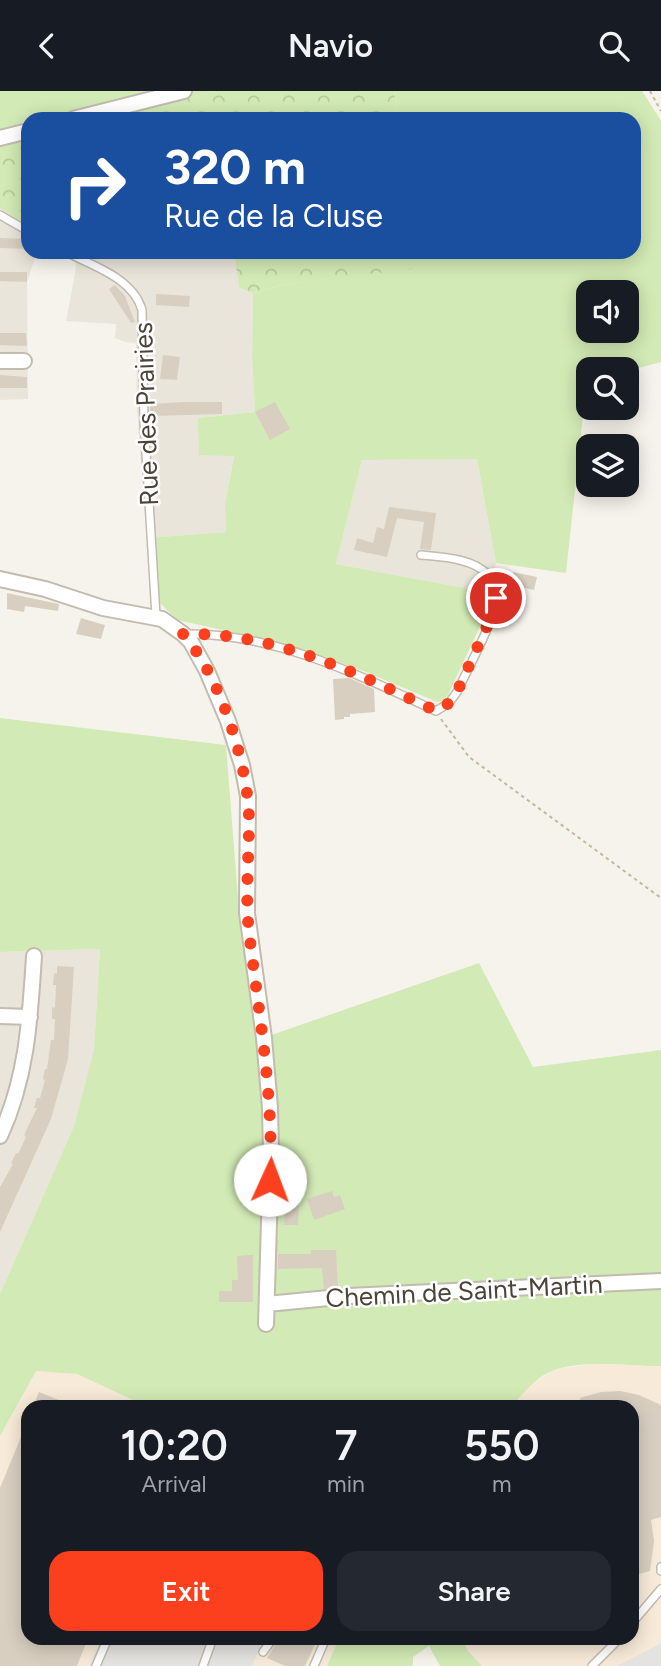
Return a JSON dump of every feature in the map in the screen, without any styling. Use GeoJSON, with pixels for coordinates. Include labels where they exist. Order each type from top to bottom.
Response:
{"type":"FeatureCollection","features":[{"type":"Feature","properties":{"kind":"street"},"geometry":{"type":"LineString","coordinates":[[101,112],[184,91]]}},
{"type":"Feature","properties":{"kind":"street"},"geometry":{"type":"LineString","coordinates":[[0,138],[21,133]]}},
{"type":"Feature","properties":{"kind":"street"},"geometry":{"type":"LineString","coordinates":[[0,361],[24,361]]}},
{"type":"Feature","properties":{"kind":"street"},"geometry":{"type":"LineString","coordinates":[[0,579],[45,589],[103,608],[156,616],[183,634],[204,664],[235,739],[248,796],[247,903],[264,1038],[271,1143],[266,1324]]}},
{"type":"Feature","properties":{"kind":"street"},"geometry":{"type":"LineString","coordinates":[[1,1134],[14,1103],[23,1067],[34,956]]}},
{"type":"Feature","properties":{"kind":"street"},"geometry":{"type":"LineString","coordinates":[[0,1016],[30,1017]]}},
{"type":"Feature","properties":{"kind":"street","name":"Chemin de Saint-Martin"},"geometry":{"type":"LineString","coordinates":[[267,1304],[349,1296],[661,1281]]}},
{"type":"Feature","properties":{"kind":"lane"},"geometry":{"type":"LineString","coordinates":[[0,215],[21,227]]}},
{"type":"Feature","properties":{"kind":"lane","name":"Rue des Prairies"},"geometry":{"type":"LineString","coordinates":[[79,259],[126,284],[137,296],[142,310],[144,420],[156,616]]}},
{"type":"Feature","properties":{"kind":"lane"},"geometry":{"type":"LineString","coordinates":[[183,634],[205,634],[283,649],[346,671],[436,711],[449,703],[457,692],[493,613],[495,587],[491,577],[479,568],[448,558],[421,555]]}},
{"type":"Feature","properties":{"kind":"lane"},"geometry":{"type":"LineString","coordinates":[[639,1615],[661,1589]]}},
{"type":"Feature","properties":{"kind":"lane"},"geometry":{"type":"LineString","coordinates":[[96,1666],[105,1645]]}},
{"type":"Feature","properties":{"kind":"lane"},"geometry":{"type":"LineString","coordinates":[[203,1666],[211,1645]]}},
{"type":"Feature","properties":{"kind":"lane"},"geometry":{"type":"LineString","coordinates":[[263,1652],[268,1645]]}},
{"type":"Feature","properties":{"kind":"lane"},"geometry":{"type":"LineString","coordinates":[[314,1666],[323,1645]]}},
{"type":"Feature","properties":{"kind":"lane"},"geometry":{"type":"LineString","coordinates":[[592,1666],[613,1645]]}},
{"type":"Feature","properties":{"kind":"path"},"geometry":{"type":"LineString","coordinates":[[650,91],[661,111]]}},
{"type":"Feature","properties":{"kind":"path"},"geometry":{"type":"LineString","coordinates":[[436,711],[469,757],[661,898]]}},
{"type":"Feature","properties":{"kind":"shaded area"},"geometry":{"type":"Polygon","coordinates":[[[21,140],[21,259],[35,259],[27,282],[28,399],[0,400],[0,145],[21,140]]]}},
{"type":"Feature","properties":{"kind":"shaded area"},"geometry":{"type":"Polygon","coordinates":[[[75,259],[235,259],[239,288],[253,293],[255,412],[199,418],[234,455],[225,504],[226,532],[147,538],[137,409],[136,343],[115,338],[116,324],[66,321],[76,268],[75,259]]]}},
{"type":"Feature","properties":{"kind":"shaded area"},"geometry":{"type":"Polygon","coordinates":[[[477,459],[496,563],[491,593],[336,564],[362,460],[477,459]]]}},
{"type":"Feature","properties":{"kind":"shaded area"},"geometry":{"type":"Polygon","coordinates":[[[100,949],[94,1049],[74,1126],[0,1294],[0,952],[100,949]]]}},
{"type":"Feature","properties":{"kind":"shaded area"},"geometry":{"type":"Polygon","coordinates":[[[594,1364],[661,1366],[661,1666],[482,1666],[465,1645],[639,1645],[639,1400],[517,1400],[526,1388],[556,1369],[594,1364]]]}},
{"type":"Feature","properties":{"kind":"shaded area"},"geometry":{"type":"Polygon","coordinates":[[[36,1371],[77,1374],[133,1400],[21,1400],[21,1645],[336,1645],[327,1666],[0,1666],[0,1436],[36,1371]]]}},
{"type":"Feature","properties":{"kind":"shaded area"},"geometry":{"type":"Polygon","coordinates":[[[661,1643],[661,1666],[616,1666],[635,1657],[661,1643]]]}},
{"type":"Feature","properties":{"kind":"shaded area"},"geometry":{"type":"Polygon","coordinates":[[[98,1645],[261,1645],[252,1666],[89,1666],[98,1645]]]}},
{"type":"Feature","properties":{"kind":"green space"},"geometry":{"type":"Polygon","coordinates":[[[0,91],[216,91],[127,112],[21,112],[21,140],[0,145],[0,91]]]}},
{"type":"Feature","properties":{"kind":"green space"},"geometry":{"type":"Polygon","coordinates":[[[216,91],[394,91],[397,112],[127,112],[216,91]]]}},
{"type":"Feature","properties":{"kind":"green space"},"geometry":{"type":"Polygon","coordinates":[[[394,91],[642,91],[661,121],[661,362],[639,368],[639,357],[576,357],[576,420],[582,420],[581,434],[576,434],[576,480],[566,573],[496,563],[477,459],[362,460],[336,564],[491,593],[483,620],[448,695],[442,701],[437,702],[366,672],[283,643],[177,620],[150,593],[147,538],[226,532],[225,504],[234,456],[199,455],[198,418],[255,412],[253,293],[286,284],[419,267],[418,259],[641,259],[641,112],[397,112],[394,91]]]}},
{"type":"Feature","properties":{"kind":"green space"},"geometry":{"type":"Polygon","coordinates":[[[21,140],[21,221],[0,208],[0,145],[21,140]]]}},
{"type":"Feature","properties":{"kind":"green space"},"geometry":{"type":"Polygon","coordinates":[[[235,259],[419,259],[420,268],[286,284],[253,293],[239,288],[235,259]]]}},
{"type":"Feature","properties":{"kind":"green space"},"geometry":{"type":"Polygon","coordinates":[[[0,718],[226,745],[241,937],[256,1001],[260,1039],[479,963],[533,1067],[661,1050],[661,1366],[569,1366],[550,1372],[537,1380],[518,1400],[133,1400],[77,1374],[36,1371],[0,1436],[0,1294],[74,1126],[94,1049],[100,949],[0,952],[0,718]]]}},
{"type":"Feature","properties":{"kind":"green space"},"geometry":{"type":"Polygon","coordinates":[[[336,1645],[465,1645],[482,1666],[440,1666],[429,1646],[413,1657],[413,1666],[327,1666],[336,1645]]]}},
{"type":"Feature","properties":{"kind":"building"},"geometry":{"type":"Polygon","coordinates":[[[0,238],[21,239],[21,249],[0,248],[0,238]]]}},
{"type":"Feature","properties":{"kind":"building"},"geometry":{"type":"Polygon","coordinates":[[[0,272],[27,272],[27,282],[0,281],[0,272]]]}},
{"type":"Feature","properties":{"kind":"building"},"geometry":{"type":"Polygon","coordinates":[[[115,285],[125,296],[135,322],[131,323],[109,289],[115,285]]]}},
{"type":"Feature","properties":{"kind":"building"},"geometry":{"type":"Polygon","coordinates":[[[156,294],[190,296],[189,307],[156,305],[156,294]]]}},
{"type":"Feature","properties":{"kind":"building"},"geometry":{"type":"Polygon","coordinates":[[[0,333],[26,333],[27,346],[0,345],[0,333]]]}},
{"type":"Feature","properties":{"kind":"building"},"geometry":{"type":"Polygon","coordinates":[[[163,355],[180,357],[177,380],[160,379],[163,355]]]}},
{"type":"Feature","properties":{"kind":"building"},"geometry":{"type":"Polygon","coordinates":[[[0,375],[27,377],[27,388],[0,388],[0,375]]]}},
{"type":"Feature","properties":{"kind":"building"},"geometry":{"type":"Polygon","coordinates":[[[222,402],[222,414],[150,416],[150,404],[222,402]]]}},
{"type":"Feature","properties":{"kind":"building"},"geometry":{"type":"Polygon","coordinates":[[[275,402],[290,429],[270,440],[255,412],[275,402]]]}},
{"type":"Feature","properties":{"kind":"building"},"geometry":{"type":"Polygon","coordinates":[[[389,507],[436,513],[431,550],[420,549],[424,522],[397,518],[387,557],[354,550],[357,538],[373,543],[377,527],[384,529],[389,507]]]}},
{"type":"Feature","properties":{"kind":"building"},"geometry":{"type":"Polygon","coordinates":[[[513,572],[537,577],[534,590],[511,585],[513,572]]]}},
{"type":"Feature","properties":{"kind":"building"},"geometry":{"type":"Polygon","coordinates":[[[7,593],[59,604],[58,611],[25,606],[24,612],[7,609],[7,593]]]}},
{"type":"Feature","properties":{"kind":"building"},"geometry":{"type":"Polygon","coordinates":[[[81,618],[105,625],[101,639],[76,634],[81,618]]]}},
{"type":"Feature","properties":{"kind":"building"},"geometry":{"type":"Polygon","coordinates":[[[349,678],[374,689],[375,712],[350,714],[350,717],[335,720],[333,679],[349,678]]]}},
{"type":"Feature","properties":{"kind":"building"},"geometry":{"type":"Polygon","coordinates":[[[57,966],[74,967],[68,1059],[51,1119],[0,1232],[0,1187],[26,1137],[24,1135],[37,1108],[34,1108],[37,1098],[40,1098],[51,1040],[54,1040],[55,1019],[52,1019],[52,1007],[55,1008],[56,985],[53,985],[57,966]]]}},
{"type":"Feature","properties":{"kind":"building"},"geometry":{"type":"Polygon","coordinates":[[[332,1191],[334,1197],[340,1195],[345,1209],[314,1220],[307,1199],[332,1191]]]}},
{"type":"Feature","properties":{"kind":"building"},"geometry":{"type":"Polygon","coordinates":[[[285,1206],[299,1206],[298,1225],[284,1225],[285,1206]]]}},
{"type":"Feature","properties":{"kind":"building"},"geometry":{"type":"Polygon","coordinates":[[[311,1250],[336,1250],[338,1287],[324,1289],[322,1268],[278,1269],[278,1254],[311,1254],[311,1250]]]}},
{"type":"Feature","properties":{"kind":"building"},"geometry":{"type":"Polygon","coordinates":[[[253,1255],[253,1302],[219,1302],[219,1291],[232,1291],[232,1280],[238,1280],[237,1256],[253,1255]]]}},
{"type":"Feature","properties":{"kind":"building"},"geometry":{"type":"Polygon","coordinates":[[[620,1391],[639,1395],[661,1405],[661,1517],[651,1520],[654,1541],[650,1571],[639,1574],[639,1400],[580,1400],[601,1392],[620,1391]]]}},
{"type":"Feature","properties":{"kind":"building"},"geometry":{"type":"Polygon","coordinates":[[[39,1392],[59,1400],[36,1400],[39,1392]]]}},
{"type":"Feature","properties":{"kind":"building"},"geometry":{"type":"Polygon","coordinates":[[[21,1437],[21,1645],[85,1645],[77,1666],[0,1666],[0,1488],[21,1437]]]}},
{"type":"Feature","properties":{"kind":"building"},"geometry":{"type":"Polygon","coordinates":[[[275,1645],[315,1645],[305,1666],[285,1666],[267,1658],[275,1645]]]}},
{"type":"Feature","properties":{"kind":"route"},"geometry":{"type":"LineString","coordinates":[[270,1180],[270,1108],[247,903],[248,796],[235,739],[220,698],[204,664],[183,634],[205,634],[267,644],[346,671],[436,711],[449,703],[457,692],[493,613],[496,598]]}}]}
